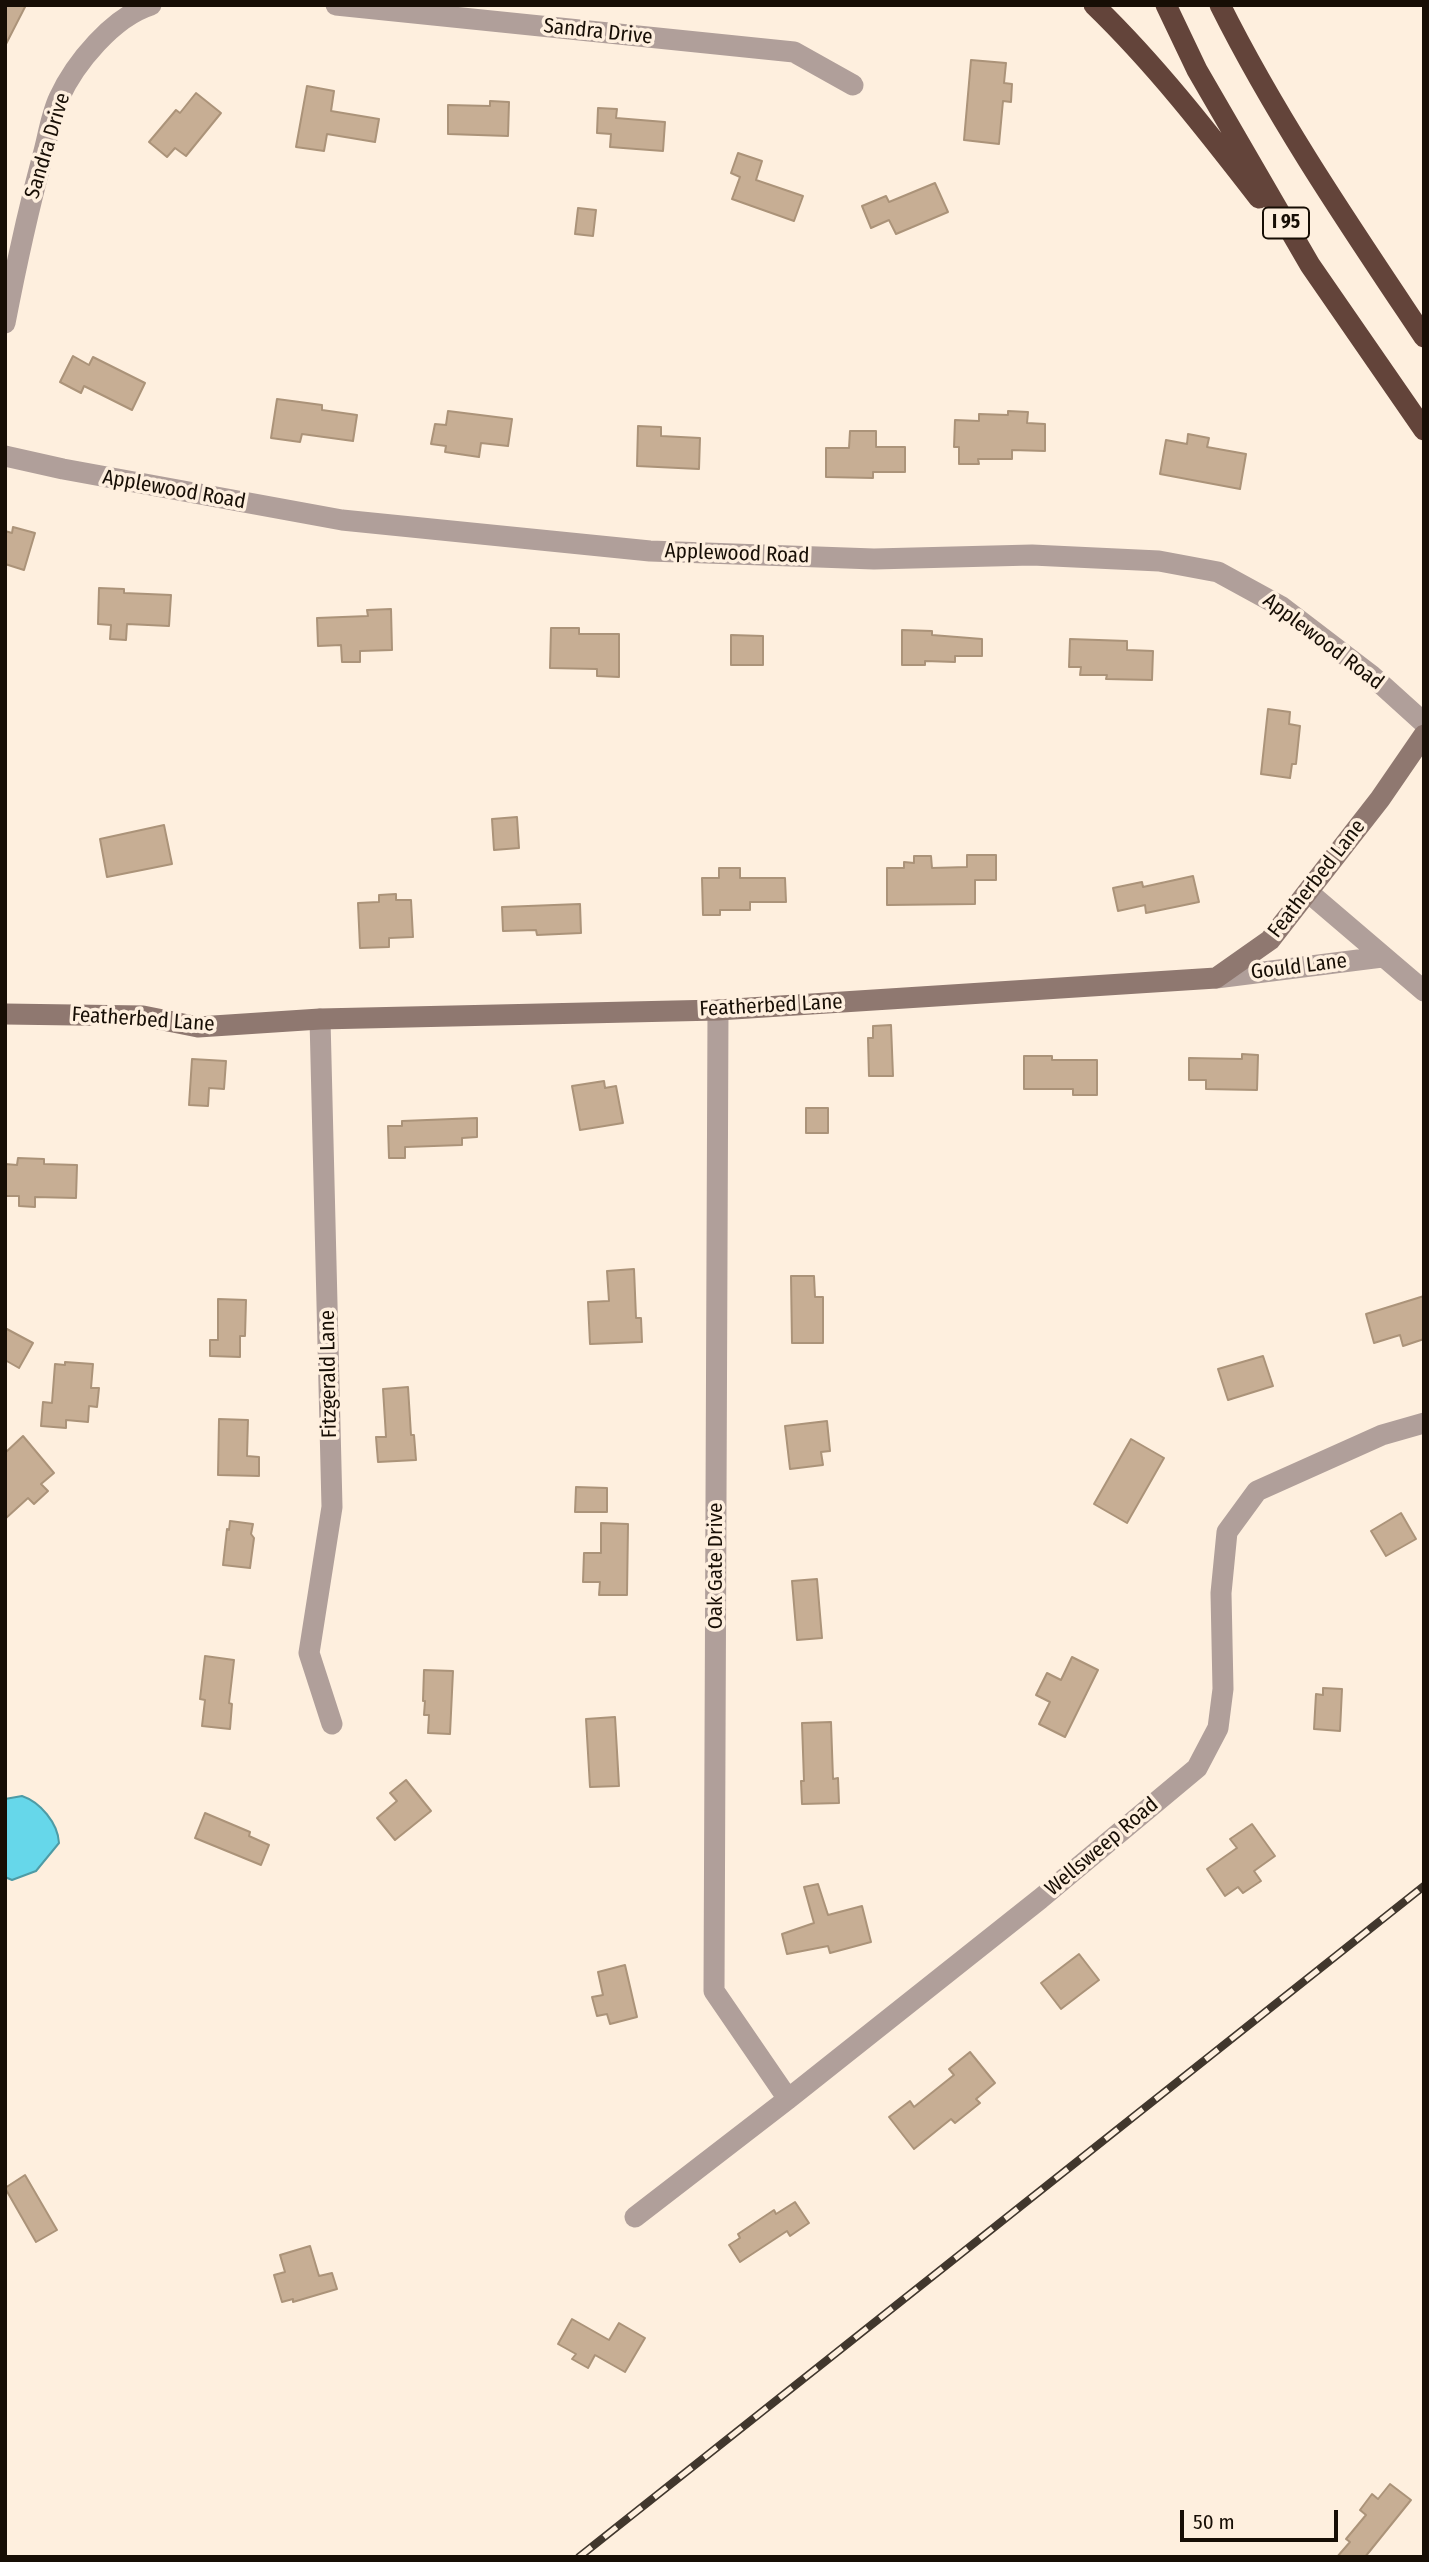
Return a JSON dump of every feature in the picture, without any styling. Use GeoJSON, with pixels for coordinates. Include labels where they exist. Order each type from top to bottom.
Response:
{"type":"FeatureCollection","features":[{"type":"Feature","properties":{"kind":"highway"},"geometry":{"type":"LineString","coordinates":[[1094,5],[1115,25],[1200,122],[1310,265]]}},
{"type":"Feature","properties":{"kind":"highway","name":"I 95"},"geometry":{"type":"LineString","coordinates":[[1166,5],[1197,70],[1310,265],[1424,430]]}},
{"type":"Feature","properties":{"kind":"highway","name":"I 95"},"geometry":{"type":"LineString","coordinates":[[1220,5],[1336,206],[1424,337]]}},
{"type":"Feature","properties":{"kind":"street","name":"Sandra Drive"},"geometry":{"type":"LineString","coordinates":[[5,323],[23,231],[58,100],[80,61],[110,30],[151,5]]}},
{"type":"Feature","properties":{"kind":"street","name":"Sandra Drive"},"geometry":{"type":"LineString","coordinates":[[336,5],[794,52],[853,85]]}},
{"type":"Feature","properties":{"kind":"street","name":"Applewood Road"},"geometry":{"type":"LineString","coordinates":[[5,456],[342,520],[650,551],[874,559],[1032,555],[1159,561],[1206,569],[1218,572],[1282,607],[1371,675],[1424,723]]}},
{"type":"Feature","properties":{"kind":"street","name":"Featherbed Lane"},"geometry":{"type":"LineString","coordinates":[[5,1014],[143,1016],[198,1027],[320,1019],[718,1010],[1216,978],[1270,940],[1380,799],[1424,735]]}},
{"type":"Feature","properties":{"kind":"street","name":"Gould Lane"},"geometry":{"type":"LineString","coordinates":[[1308,892],[1424,991]]}},
{"type":"Feature","properties":{"kind":"street","name":"Gould Lane"},"geometry":{"type":"LineString","coordinates":[[1216,978],[1382,957]]}},
{"type":"Feature","properties":{"kind":"street","name":"Oak Gate Drive"},"geometry":{"type":"LineString","coordinates":[[718,1010],[714,1991],[788,2099]]}},
{"type":"Feature","properties":{"kind":"street","name":"Fitzgerald Lane"},"geometry":{"type":"LineString","coordinates":[[320,1019],[332,1507],[309,1653],[332,1724]]}},
{"type":"Feature","properties":{"kind":"street","name":"Wellsweep Road"},"geometry":{"type":"LineString","coordinates":[[635,2217],[1040,1899],[1197,1768],[1218,1728],[1223,1689],[1221,1593],[1227,1532],[1257,1491],[1382,1435],[1424,1423]]}},
{"type":"Feature","properties":{"kind":"water"},"geometry":{"type":"Polygon","coordinates":[[[22,1796],[47,1814],[58,1835],[59,1843],[36,1871],[12,1880],[5,1877],[5,1799],[22,1796]]]}},
{"type":"Feature","properties":{"kind":"building"},"geometry":{"type":"Polygon","coordinates":[[[5,5],[26,5],[5,46],[5,5]]]}},
{"type":"Feature","properties":{"kind":"building"},"geometry":{"type":"Polygon","coordinates":[[[971,60],[1006,63],[1004,83],[1012,84],[1011,102],[1003,101],[999,144],[964,140],[971,60]]]}},
{"type":"Feature","properties":{"kind":"building"},"geometry":{"type":"Polygon","coordinates":[[[307,86],[334,91],[331,111],[379,119],[375,142],[327,134],[324,151],[296,147],[307,86]]]}},
{"type":"Feature","properties":{"kind":"building"},"geometry":{"type":"Polygon","coordinates":[[[196,93],[221,113],[186,156],[175,148],[167,157],[149,142],[176,110],[180,113],[196,93]]]}},
{"type":"Feature","properties":{"kind":"building"},"geometry":{"type":"Polygon","coordinates":[[[490,101],[509,102],[508,136],[448,134],[448,105],[490,106],[490,101]]]}},
{"type":"Feature","properties":{"kind":"building"},"geometry":{"type":"Polygon","coordinates":[[[598,108],[617,109],[616,118],[665,122],[663,151],[610,147],[611,134],[597,133],[598,108]]]}},
{"type":"Feature","properties":{"kind":"building"},"geometry":{"type":"Polygon","coordinates":[[[738,153],[762,161],[756,180],[803,196],[794,221],[732,199],[740,177],[731,173],[738,153]]]}},
{"type":"Feature","properties":{"kind":"building"},"geometry":{"type":"Polygon","coordinates":[[[935,183],[948,212],[896,234],[889,220],[871,228],[862,206],[886,196],[889,202],[935,183]]]}},
{"type":"Feature","properties":{"kind":"building"},"geometry":{"type":"Polygon","coordinates":[[[578,208],[596,210],[593,236],[575,234],[578,208]]]}},
{"type":"Feature","properties":{"kind":"building"},"geometry":{"type":"Polygon","coordinates":[[[73,356],[89,365],[93,357],[145,383],[132,410],[84,386],[81,393],[60,382],[73,356]]]}},
{"type":"Feature","properties":{"kind":"building"},"geometry":{"type":"Polygon","coordinates":[[[277,399],[322,405],[322,410],[357,415],[353,441],[302,434],[300,442],[271,438],[277,399]]]}},
{"type":"Feature","properties":{"kind":"building"},"geometry":{"type":"Polygon","coordinates":[[[448,411],[512,419],[508,446],[481,443],[479,457],[445,452],[446,446],[431,444],[435,424],[446,425],[448,411]]]}},
{"type":"Feature","properties":{"kind":"building"},"geometry":{"type":"Polygon","coordinates":[[[1008,411],[1028,412],[1027,423],[1045,424],[1045,451],[1012,450],[1012,459],[978,459],[979,464],[959,464],[959,447],[954,447],[955,420],[979,421],[979,414],[1008,415],[1008,411]]]}},
{"type":"Feature","properties":{"kind":"building"},"geometry":{"type":"Polygon","coordinates":[[[638,426],[661,427],[661,436],[700,438],[699,469],[637,466],[638,426]]]}},
{"type":"Feature","properties":{"kind":"building"},"geometry":{"type":"Polygon","coordinates":[[[850,431],[876,431],[876,447],[905,447],[905,472],[873,472],[873,478],[826,477],[826,448],[849,448],[850,431]]]}},
{"type":"Feature","properties":{"kind":"building"},"geometry":{"type":"Polygon","coordinates":[[[1188,434],[1209,438],[1207,447],[1246,454],[1240,489],[1160,474],[1166,440],[1187,444],[1188,434]]]}},
{"type":"Feature","properties":{"kind":"building"},"geometry":{"type":"Polygon","coordinates":[[[13,527],[35,533],[24,570],[5,564],[5,531],[12,533],[13,527]]]}},
{"type":"Feature","properties":{"kind":"building"},"geometry":{"type":"Polygon","coordinates":[[[99,588],[124,589],[124,593],[171,595],[169,626],[127,624],[126,640],[110,639],[111,625],[98,624],[99,588]]]}},
{"type":"Feature","properties":{"kind":"building"},"geometry":{"type":"Polygon","coordinates":[[[391,609],[392,650],[360,651],[360,662],[342,662],[341,645],[318,646],[317,618],[368,616],[367,610],[391,609]]]}},
{"type":"Feature","properties":{"kind":"building"},"geometry":{"type":"Polygon","coordinates":[[[551,628],[579,628],[579,634],[619,634],[619,677],[597,676],[597,669],[550,668],[551,628]]]}},
{"type":"Feature","properties":{"kind":"building"},"geometry":{"type":"Polygon","coordinates":[[[902,630],[932,631],[932,635],[982,639],[982,656],[955,656],[955,662],[925,661],[925,665],[902,665],[902,630]]]}},
{"type":"Feature","properties":{"kind":"building"},"geometry":{"type":"Polygon","coordinates":[[[731,635],[763,636],[763,665],[731,665],[731,635]]]}},
{"type":"Feature","properties":{"kind":"building"},"geometry":{"type":"Polygon","coordinates":[[[1070,639],[1127,641],[1127,650],[1153,651],[1152,680],[1106,679],[1107,675],[1080,675],[1081,667],[1069,667],[1070,639]]]}},
{"type":"Feature","properties":{"kind":"building"},"geometry":{"type":"Polygon","coordinates":[[[1268,709],[1290,712],[1289,724],[1300,726],[1296,764],[1292,764],[1290,778],[1261,774],[1268,709]]]}},
{"type":"Feature","properties":{"kind":"building"},"geometry":{"type":"Polygon","coordinates":[[[517,817],[519,848],[494,850],[492,819],[517,817]]]}},
{"type":"Feature","properties":{"kind":"building"},"geometry":{"type":"Polygon","coordinates":[[[164,825],[172,864],[107,877],[100,839],[164,825]]]}},
{"type":"Feature","properties":{"kind":"building"},"geometry":{"type":"Polygon","coordinates":[[[967,855],[996,855],[996,880],[975,880],[975,904],[887,905],[887,868],[904,868],[904,862],[914,863],[914,856],[931,856],[932,868],[967,867],[967,855]]]}},
{"type":"Feature","properties":{"kind":"building"},"geometry":{"type":"Polygon","coordinates":[[[719,868],[740,868],[740,878],[785,878],[786,902],[750,902],[750,910],[720,910],[720,915],[703,915],[702,878],[719,878],[719,868]]]}},
{"type":"Feature","properties":{"kind":"building"},"geometry":{"type":"Polygon","coordinates":[[[1193,876],[1199,902],[1146,913],[1145,905],[1118,911],[1113,888],[1142,882],[1143,887],[1193,876]]]}},
{"type":"Feature","properties":{"kind":"building"},"geometry":{"type":"Polygon","coordinates":[[[396,894],[396,900],[411,900],[413,937],[389,938],[389,947],[360,948],[358,903],[379,902],[379,895],[396,894]]]}},
{"type":"Feature","properties":{"kind":"building"},"geometry":{"type":"Polygon","coordinates":[[[580,904],[581,933],[537,935],[536,930],[503,931],[502,907],[580,904]]]}},
{"type":"Feature","properties":{"kind":"building"},"geometry":{"type":"Polygon","coordinates":[[[891,1025],[893,1076],[869,1076],[868,1038],[873,1038],[873,1026],[891,1025]]]}},
{"type":"Feature","properties":{"kind":"building"},"geometry":{"type":"Polygon","coordinates":[[[1242,1054],[1258,1055],[1257,1090],[1206,1089],[1206,1080],[1189,1080],[1189,1058],[1242,1059],[1242,1054]]]}},
{"type":"Feature","properties":{"kind":"building"},"geometry":{"type":"Polygon","coordinates":[[[1024,1056],[1052,1056],[1052,1060],[1097,1060],[1097,1095],[1073,1095],[1073,1089],[1024,1089],[1024,1056]]]}},
{"type":"Feature","properties":{"kind":"building"},"geometry":{"type":"Polygon","coordinates":[[[192,1059],[226,1061],[224,1089],[209,1088],[208,1106],[189,1105],[192,1059]]]}},
{"type":"Feature","properties":{"kind":"building"},"geometry":{"type":"Polygon","coordinates":[[[604,1081],[605,1088],[616,1086],[623,1123],[580,1130],[572,1086],[604,1081]]]}},
{"type":"Feature","properties":{"kind":"building"},"geometry":{"type":"Polygon","coordinates":[[[806,1108],[828,1108],[828,1133],[806,1133],[806,1108]]]}},
{"type":"Feature","properties":{"kind":"building"},"geometry":{"type":"Polygon","coordinates":[[[477,1118],[477,1137],[462,1138],[462,1145],[405,1147],[405,1158],[389,1158],[388,1126],[402,1126],[402,1121],[477,1118]]]}},
{"type":"Feature","properties":{"kind":"building"},"geometry":{"type":"Polygon","coordinates":[[[18,1158],[44,1159],[44,1164],[77,1165],[76,1198],[35,1197],[35,1207],[19,1206],[19,1196],[5,1196],[5,1164],[17,1165],[18,1158]]]}},
{"type":"Feature","properties":{"kind":"building"},"geometry":{"type":"Polygon","coordinates":[[[634,1269],[636,1318],[641,1318],[642,1342],[590,1344],[588,1302],[609,1301],[607,1271],[634,1269]]]}},
{"type":"Feature","properties":{"kind":"building"},"geometry":{"type":"Polygon","coordinates":[[[791,1276],[814,1276],[815,1297],[823,1297],[823,1343],[792,1343],[791,1276]]]}},
{"type":"Feature","properties":{"kind":"building"},"geometry":{"type":"Polygon","coordinates":[[[1424,1296],[1424,1339],[1403,1346],[1400,1335],[1374,1343],[1366,1314],[1424,1296]]]}},
{"type":"Feature","properties":{"kind":"building"},"geometry":{"type":"Polygon","coordinates":[[[218,1299],[246,1300],[245,1336],[240,1336],[240,1357],[210,1356],[210,1340],[218,1340],[218,1299]]]}},
{"type":"Feature","properties":{"kind":"building"},"geometry":{"type":"Polygon","coordinates":[[[5,1328],[33,1343],[19,1368],[5,1360],[5,1328]]]}},
{"type":"Feature","properties":{"kind":"building"},"geometry":{"type":"Polygon","coordinates":[[[1263,1356],[1273,1386],[1228,1400],[1218,1369],[1263,1356]]]}},
{"type":"Feature","properties":{"kind":"building"},"geometry":{"type":"Polygon","coordinates":[[[65,1362],[93,1364],[91,1388],[99,1388],[97,1407],[89,1406],[88,1422],[66,1420],[66,1428],[41,1426],[43,1402],[52,1403],[55,1364],[65,1365],[65,1362]]]}},
{"type":"Feature","properties":{"kind":"building"},"geometry":{"type":"Polygon","coordinates":[[[408,1387],[411,1435],[414,1435],[416,1460],[378,1462],[376,1437],[386,1437],[383,1389],[408,1387]]]}},
{"type":"Feature","properties":{"kind":"building"},"geometry":{"type":"Polygon","coordinates":[[[219,1419],[248,1420],[247,1456],[259,1457],[259,1476],[218,1475],[219,1419]]]}},
{"type":"Feature","properties":{"kind":"building"},"geometry":{"type":"Polygon","coordinates":[[[827,1421],[830,1451],[821,1452],[823,1465],[790,1469],[785,1426],[827,1421]]]}},
{"type":"Feature","properties":{"kind":"building"},"geometry":{"type":"Polygon","coordinates":[[[23,1436],[54,1473],[41,1484],[48,1491],[34,1504],[28,1498],[5,1519],[5,1453],[23,1436]]]}},
{"type":"Feature","properties":{"kind":"building"},"geometry":{"type":"Polygon","coordinates":[[[1131,1439],[1164,1458],[1127,1523],[1094,1504],[1131,1439]]]}},
{"type":"Feature","properties":{"kind":"building"},"geometry":{"type":"Polygon","coordinates":[[[576,1487],[607,1488],[607,1512],[575,1512],[576,1487]]]}},
{"type":"Feature","properties":{"kind":"building"},"geometry":{"type":"Polygon","coordinates":[[[1401,1513],[1416,1539],[1386,1556],[1371,1531],[1401,1513]]]}},
{"type":"Feature","properties":{"kind":"building"},"geometry":{"type":"Polygon","coordinates":[[[230,1521],[253,1524],[250,1568],[223,1565],[230,1521]]]}},
{"type":"Feature","properties":{"kind":"building"},"geometry":{"type":"Polygon","coordinates":[[[601,1523],[628,1524],[627,1595],[599,1595],[600,1582],[583,1582],[584,1553],[601,1553],[601,1523]]]}},
{"type":"Feature","properties":{"kind":"building"},"geometry":{"type":"Polygon","coordinates":[[[817,1579],[822,1638],[797,1640],[792,1581],[817,1579]]]}},
{"type":"Feature","properties":{"kind":"building"},"geometry":{"type":"Polygon","coordinates":[[[205,1656],[234,1660],[229,1703],[232,1704],[230,1729],[202,1726],[205,1700],[200,1699],[205,1656]]]}},
{"type":"Feature","properties":{"kind":"building"},"geometry":{"type":"Polygon","coordinates":[[[1072,1657],[1098,1670],[1065,1737],[1039,1724],[1050,1702],[1036,1695],[1047,1673],[1061,1680],[1072,1657]]]}},
{"type":"Feature","properties":{"kind":"building"},"geometry":{"type":"Polygon","coordinates":[[[424,1670],[453,1671],[450,1734],[428,1733],[429,1715],[424,1715],[423,1701],[424,1670]]]}},
{"type":"Feature","properties":{"kind":"building"},"geometry":{"type":"Polygon","coordinates":[[[1323,1688],[1342,1689],[1340,1731],[1314,1729],[1316,1694],[1323,1695],[1323,1688]]]}},
{"type":"Feature","properties":{"kind":"building"},"geometry":{"type":"Polygon","coordinates":[[[615,1717],[619,1786],[590,1787],[586,1719],[615,1717]]]}},
{"type":"Feature","properties":{"kind":"building"},"geometry":{"type":"Polygon","coordinates":[[[831,1722],[833,1779],[838,1778],[839,1803],[802,1804],[802,1723],[831,1722]]]}},
{"type":"Feature","properties":{"kind":"building"},"geometry":{"type":"Polygon","coordinates":[[[406,1780],[431,1811],[395,1840],[377,1818],[397,1801],[390,1793],[406,1780]]]}},
{"type":"Feature","properties":{"kind":"building"},"geometry":{"type":"Polygon","coordinates":[[[205,1813],[250,1832],[249,1836],[269,1845],[261,1865],[195,1838],[205,1813]]]}},
{"type":"Feature","properties":{"kind":"building"},"geometry":{"type":"Polygon","coordinates":[[[1252,1824],[1275,1856],[1254,1871],[1261,1881],[1243,1893],[1238,1887],[1225,1896],[1207,1869],[1237,1848],[1230,1839],[1252,1824]]]}},
{"type":"Feature","properties":{"kind":"building"},"geometry":{"type":"Polygon","coordinates":[[[818,1884],[828,1915],[862,1906],[871,1942],[830,1953],[828,1946],[787,1954],[782,1934],[814,1923],[804,1887],[818,1884]]]}},
{"type":"Feature","properties":{"kind":"building"},"geometry":{"type":"Polygon","coordinates":[[[1079,1954],[1099,1980],[1061,2009],[1041,1983],[1079,1954]]]}},
{"type":"Feature","properties":{"kind":"building"},"geometry":{"type":"Polygon","coordinates":[[[625,1965],[637,2017],[610,2024],[607,2014],[597,2016],[592,1997],[603,1995],[598,1972],[625,1965]]]}},
{"type":"Feature","properties":{"kind":"building"},"geometry":{"type":"Polygon","coordinates":[[[970,2052],[995,2083],[976,2099],[980,2103],[955,2123],[951,2119],[914,2149],[889,2117],[910,2101],[914,2107],[954,2075],[949,2069],[970,2052]]]}},
{"type":"Feature","properties":{"kind":"building"},"geometry":{"type":"Polygon","coordinates":[[[25,2175],[57,2230],[36,2242],[5,2188],[25,2175]]]}},
{"type":"Feature","properties":{"kind":"building"},"geometry":{"type":"Polygon","coordinates":[[[795,2202],[809,2223],[790,2236],[787,2231],[740,2262],[729,2245],[740,2238],[738,2234],[774,2210],[776,2214],[795,2202]]]}},
{"type":"Feature","properties":{"kind":"building"},"geometry":{"type":"Polygon","coordinates":[[[310,2246],[319,2276],[332,2273],[337,2289],[293,2302],[293,2299],[282,2302],[274,2275],[285,2272],[280,2255],[310,2246]]]}},
{"type":"Feature","properties":{"kind":"building"},"geometry":{"type":"Polygon","coordinates":[[[572,2319],[609,2340],[619,2323],[645,2338],[625,2372],[595,2355],[588,2368],[572,2359],[576,2354],[558,2344],[572,2319]]]}},
{"type":"Feature","properties":{"kind":"building"},"geometry":{"type":"Polygon","coordinates":[[[1390,2484],[1411,2500],[1365,2557],[1337,2557],[1350,2542],[1346,2539],[1366,2515],[1360,2510],[1372,2494],[1378,2499],[1390,2484]]]}},
{"type":"Feature","properties":{"kind":"railway"},"geometry":{"type":"LineString","coordinates":[[579,2557],[1424,1886]]}}]}
